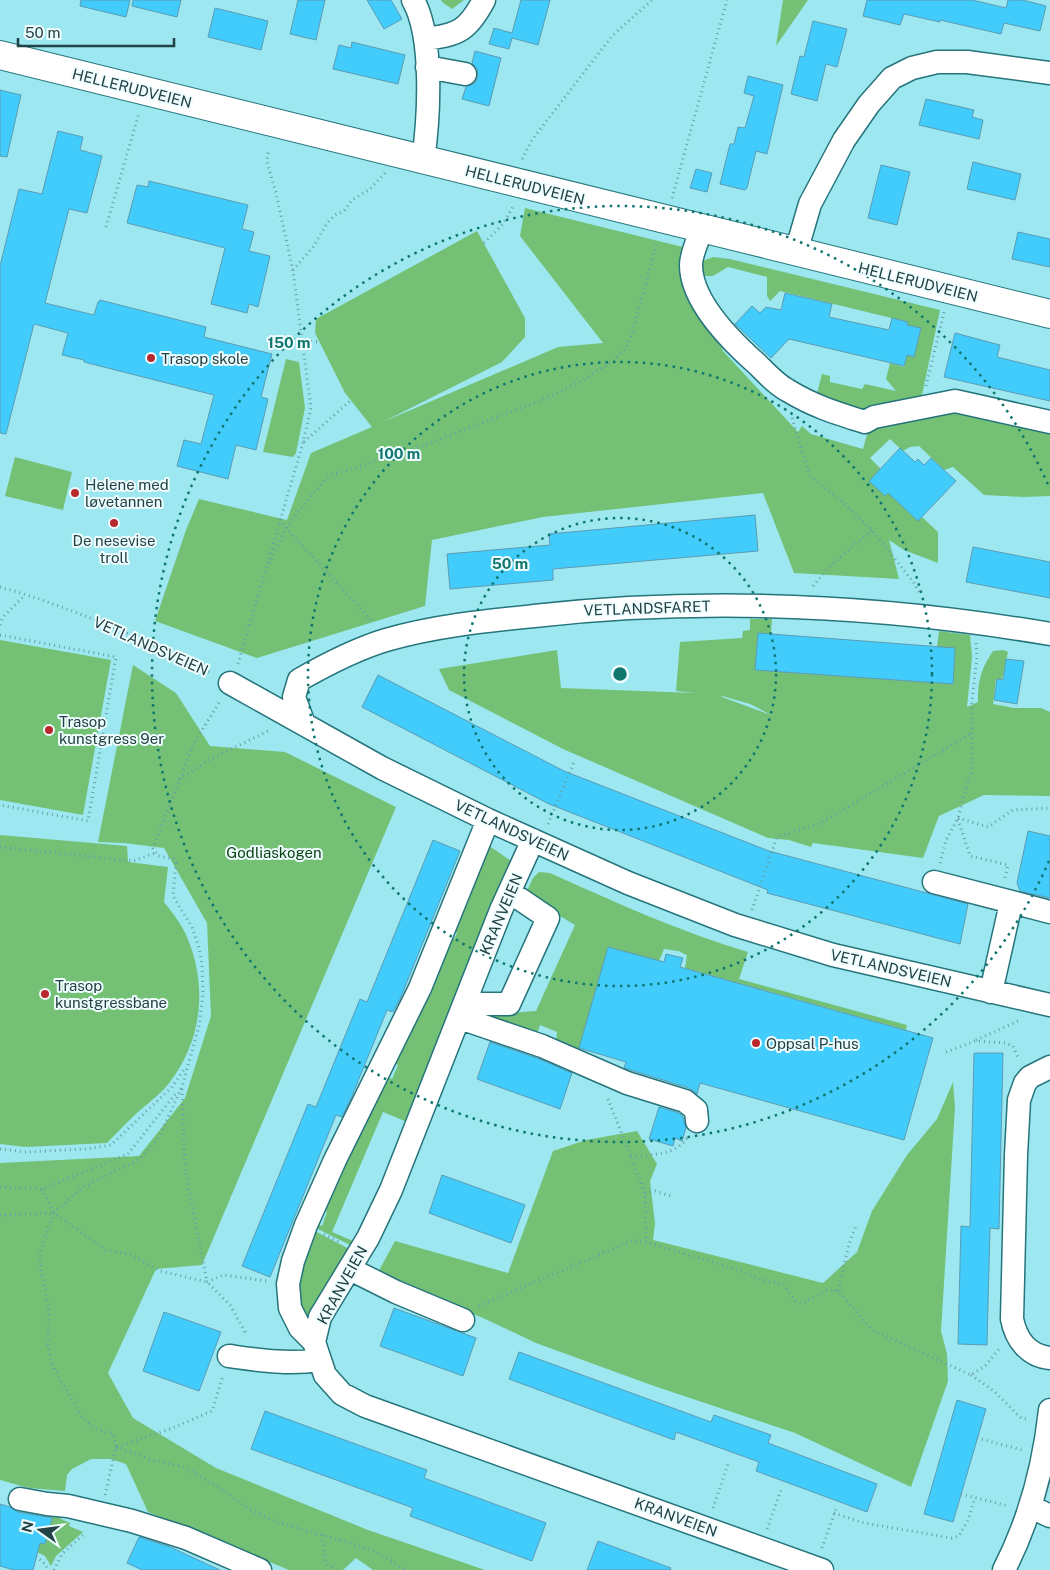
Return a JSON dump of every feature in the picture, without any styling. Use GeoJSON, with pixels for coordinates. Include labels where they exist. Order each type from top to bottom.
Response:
{"type":"FeatureCollection","features":[{"type":"Feature","properties":{"kind":"main road","name":"HELLERUDVEIEN"},"geometry":{"type":"LineString","coordinates":[[0,55],[1050,314]]}},
{"type":"Feature","properties":{"kind":"street"},"geometry":{"type":"LineString","coordinates":[[413,0],[417,7],[425,39],[427,67],[428,131],[423,160]]}},
{"type":"Feature","properties":{"kind":"street"},"geometry":{"type":"LineString","coordinates":[[425,39],[448,36],[467,26],[474,19],[484,0]]}},
{"type":"Feature","properties":{"kind":"street"},"geometry":{"type":"LineString","coordinates":[[796,252],[810,204],[844,140],[869,104],[892,78],[912,68],[937,62],[967,62],[1050,73]]}},
{"type":"Feature","properties":{"kind":"street"},"geometry":{"type":"LineString","coordinates":[[427,67],[465,74]]}},
{"type":"Feature","properties":{"kind":"street"},"geometry":{"type":"LineString","coordinates":[[702,229],[691,266],[699,296],[711,316],[745,354],[785,390],[823,410],[865,422],[874,417],[955,402],[1050,422]]}},
{"type":"Feature","properties":{"kind":"street","name":"VETLANDSFARET"},"geometry":{"type":"LineString","coordinates":[[304,724],[294,698],[299,680],[330,662],[384,640],[432,629],[578,610],[709,606],[807,607],[976,622],[1050,634]]}},
{"type":"Feature","properties":{"kind":"street","name":"VETLANDSVEIEN"},"geometry":{"type":"LineString","coordinates":[[230,683],[382,768],[488,820],[539,835],[628,883],[735,925],[833,955],[1050,1005]]}},
{"type":"Feature","properties":{"kind":"street"},"geometry":{"type":"LineString","coordinates":[[233,1357],[261,1361],[306,1362],[316,1351],[300,1328],[290,1308],[288,1284],[293,1261],[306,1224],[364,1099],[409,1014],[488,820]]}},
{"type":"Feature","properties":{"kind":"street","name":"KRANVEIEN"},"geometry":{"type":"LineString","coordinates":[[539,835],[509,894],[391,1190],[354,1261],[320,1318],[316,1351],[325,1375],[342,1394],[365,1406],[819,1569]]}},
{"type":"Feature","properties":{"kind":"street"},"geometry":{"type":"LineString","coordinates":[[934,882],[1050,912]]}},
{"type":"Feature","properties":{"kind":"street"},"geometry":{"type":"LineString","coordinates":[[464,1008],[478,1004],[509,1004],[548,918],[520,899],[509,894]]}},
{"type":"Feature","properties":{"kind":"street"},"geometry":{"type":"LineString","coordinates":[[991,992],[1006,902]]}},
{"type":"Feature","properties":{"kind":"street"},"geometry":{"type":"LineString","coordinates":[[464,1008],[542,1046],[627,1083],[685,1101],[696,1110],[697,1121]]}},
{"type":"Feature","properties":{"kind":"street"},"geometry":{"type":"LineString","coordinates":[[1050,1067],[1030,1077],[1025,1083],[1019,1100],[1012,1319],[1017,1337],[1031,1352],[1050,1358]]}},
{"type":"Feature","properties":{"kind":"street"},"geometry":{"type":"LineString","coordinates":[[354,1261],[396,1292],[459,1318]]}},
{"type":"Feature","properties":{"kind":"street"},"geometry":{"type":"LineString","coordinates":[[1004,1570],[1016,1547],[1030,1510],[1046,1445],[1049,1416]]}},
{"type":"Feature","properties":{"kind":"street"},"geometry":{"type":"LineString","coordinates":[[20,1499],[68,1506],[186,1538],[260,1570]]}},
{"type":"Feature","properties":{"kind":"path"},"geometry":{"type":"LineString","coordinates":[[522,158],[532,140],[612,36],[652,0]]}},
{"type":"Feature","properties":{"kind":"path"},"geometry":{"type":"LineString","coordinates":[[672,201],[726,0]]}},
{"type":"Feature","properties":{"kind":"path"},"geometry":{"type":"LineString","coordinates":[[106,227],[140,109]]}},
{"type":"Feature","properties":{"kind":"path"},"geometry":{"type":"LineString","coordinates":[[54,1570],[62,1554],[86,1532],[100,1514],[114,1464],[116,1448],[114,1434],[95,1429],[82,1417],[52,1365],[48,1345],[49,1310],[40,1259],[44,1236],[54,1213],[83,1187],[140,1159],[158,1139],[182,1087],[199,1026],[203,994],[202,964],[192,927],[173,896],[176,863],[174,859],[158,856],[153,848],[193,745],[236,672],[303,443],[311,408],[293,270],[278,201],[267,162],[268,152]]}},
{"type":"Feature","properties":{"kind":"path"},"geometry":{"type":"LineString","coordinates":[[293,270],[313,247],[328,222],[335,215],[344,211],[356,196],[370,189],[388,170]]}},
{"type":"Feature","properties":{"kind":"path"},"geometry":{"type":"LineString","coordinates":[[484,243],[510,215],[516,201]]}},
{"type":"Feature","properties":{"kind":"path"},"geometry":{"type":"LineString","coordinates":[[264,573],[286,528],[329,476],[422,446],[554,395],[581,381],[614,360],[626,348],[633,330],[659,237]]}},
{"type":"Feature","properties":{"kind":"path"},"geometry":{"type":"LineString","coordinates":[[921,408],[945,307]]}},
{"type":"Feature","properties":{"kind":"path"},"geometry":{"type":"LineString","coordinates":[[301,341],[320,342]]}},
{"type":"Feature","properties":{"kind":"path"},"geometry":{"type":"LineString","coordinates":[[785,390],[797,437],[810,476],[840,500],[872,530],[914,582],[921,595]]}},
{"type":"Feature","properties":{"kind":"path"},"geometry":{"type":"LineString","coordinates":[[303,443],[351,400]]}},
{"type":"Feature","properties":{"kind":"path"},"geometry":{"type":"LineString","coordinates":[[280,519],[286,528],[378,628]]}},
{"type":"Feature","properties":{"kind":"path"},"geometry":{"type":"LineString","coordinates":[[808,592],[830,566],[872,530]]}},
{"type":"Feature","properties":{"kind":"path","name":"VETLANDSVEIEN"},"geometry":{"type":"LineString","coordinates":[[0,587],[118,628],[230,683]]}},
{"type":"Feature","properties":{"kind":"path"},"geometry":{"type":"LineString","coordinates":[[0,625],[3,617],[25,595]]}},
{"type":"Feature","properties":{"kind":"path"},"geometry":{"type":"LineString","coordinates":[[934,882],[946,840],[958,818],[972,768],[973,677],[977,657],[976,622]]}},
{"type":"Feature","properties":{"kind":"path"},"geometry":{"type":"LineString","coordinates":[[0,635],[116,657],[88,821],[0,805]]}},
{"type":"Feature","properties":{"kind":"path"},"geometry":{"type":"LineString","coordinates":[[179,780],[206,761],[274,728]]}},
{"type":"Feature","properties":{"kind":"path"},"geometry":{"type":"LineString","coordinates":[[751,913],[777,837],[819,824],[972,733]]}},
{"type":"Feature","properties":{"kind":"path"},"geometry":{"type":"LineString","coordinates":[[539,835],[574,762]]}},
{"type":"Feature","properties":{"kind":"path"},"geometry":{"type":"LineString","coordinates":[[958,818],[988,827],[1013,810],[1050,808]]}},
{"type":"Feature","properties":{"kind":"path"},"geometry":{"type":"LineString","coordinates":[[958,818],[970,856],[1008,865],[1006,902]]}},
{"type":"Feature","properties":{"kind":"path"},"geometry":{"type":"LineString","coordinates":[[0,846],[133,861],[155,853]]}},
{"type":"Feature","properties":{"kind":"path"},"geometry":{"type":"LineString","coordinates":[[946,1052],[1020,1020]]}},
{"type":"Feature","properties":{"kind":"path"},"geometry":{"type":"LineString","coordinates":[[975,1041],[1006,1043],[1013,1046],[1025,1083]]}},
{"type":"Feature","properties":{"kind":"path"},"geometry":{"type":"LineString","coordinates":[[0,1149],[24,1152],[86,1149],[110,1145],[172,1087],[187,1066]]}},
{"type":"Feature","properties":{"kind":"path"},"geometry":{"type":"LineString","coordinates":[[594,1069],[614,1112],[645,1193],[646,1242]]}},
{"type":"Feature","properties":{"kind":"path"},"geometry":{"type":"LineString","coordinates":[[0,1187],[42,1189],[128,1154],[182,1087]]}},
{"type":"Feature","properties":{"kind":"path"},"geometry":{"type":"LineString","coordinates":[[182,1087],[185,1168],[207,1282]]}},
{"type":"Feature","properties":{"kind":"path"},"geometry":{"type":"LineString","coordinates":[[631,1157],[674,1150],[682,1146],[697,1121]]}},
{"type":"Feature","properties":{"kind":"path"},"geometry":{"type":"LineString","coordinates":[[42,1189],[54,1213],[106,1250],[131,1255],[160,1271],[207,1282],[230,1305],[245,1332],[212,1411],[170,1429],[116,1448]]}},
{"type":"Feature","properties":{"kind":"path"},"geometry":{"type":"LineString","coordinates":[[645,1193],[655,1191],[674,1197]]}},
{"type":"Feature","properties":{"kind":"path"},"geometry":{"type":"LineString","coordinates":[[0,1215],[54,1213]]}},
{"type":"Feature","properties":{"kind":"path"},"geometry":{"type":"LineString","coordinates":[[306,1224],[354,1261]]}},
{"type":"Feature","properties":{"kind":"path"},"geometry":{"type":"LineString","coordinates":[[838,1291],[849,1244],[856,1226]]}},
{"type":"Feature","properties":{"kind":"path"},"geometry":{"type":"LineString","coordinates":[[459,1318],[633,1240],[646,1242],[732,1268],[766,1281],[783,1284],[795,1301],[802,1304],[827,1290],[838,1291],[872,1330],[971,1375],[994,1391],[1022,1418],[1049,1416]]}},
{"type":"Feature","properties":{"kind":"path"},"geometry":{"type":"LineString","coordinates":[[207,1282],[222,1276],[288,1284]]}},
{"type":"Feature","properties":{"kind":"path"},"geometry":{"type":"LineString","coordinates":[[971,1375],[985,1366],[1014,1331]]}},
{"type":"Feature","properties":{"kind":"path"},"geometry":{"type":"LineString","coordinates":[[977,1438],[1024,1450]]}},
{"type":"Feature","properties":{"kind":"path"},"geometry":{"type":"LineString","coordinates":[[116,1448],[152,1460],[184,1467],[226,1492],[249,1509],[277,1522],[374,1551],[406,1570]]}},
{"type":"Feature","properties":{"kind":"path"},"geometry":{"type":"LineString","coordinates":[[706,1528],[729,1461]]}},
{"type":"Feature","properties":{"kind":"path"},"geometry":{"type":"LineString","coordinates":[[761,1548],[781,1490]]}},
{"type":"Feature","properties":{"kind":"path"},"geometry":{"type":"LineString","coordinates":[[961,1494],[1030,1510]]}},
{"type":"Feature","properties":{"kind":"path"},"geometry":{"type":"LineString","coordinates":[[819,1569],[835,1511],[864,1523],[952,1538],[959,1536],[968,1520],[975,1498]]}},
{"type":"Feature","properties":{"kind":"path"},"geometry":{"type":"LineString","coordinates":[[322,1535],[326,1563],[336,1570]]}},
{"type":"Feature","properties":{"kind":"path"},"geometry":{"type":"LineString","coordinates":[[36,1556],[46,1565],[48,1570]]}},
{"type":"Feature","properties":{"kind":"green space"},"geometry":{"type":"Polygon","coordinates":[[[441,0],[464,0],[452,9],[441,0]]]}},
{"type":"Feature","properties":{"kind":"green space"},"geometry":{"type":"Polygon","coordinates":[[[783,0],[808,0],[776,46],[783,0]]]}},
{"type":"Feature","properties":{"kind":"green space"},"geometry":{"type":"Polygon","coordinates":[[[525,208],[687,248],[723,351],[798,432],[802,426],[811,434],[863,449],[873,412],[816,397],[822,374],[830,376],[830,382],[862,389],[865,384],[896,391],[886,379],[890,363],[904,367],[907,355],[914,357],[921,328],[907,325],[908,322],[780,291],[770,301],[767,296],[767,277],[728,267],[713,276],[705,276],[701,270],[703,261],[713,257],[730,259],[940,310],[922,395],[974,417],[1007,425],[1010,419],[1050,428],[1050,496],[984,495],[953,467],[944,470],[919,446],[910,447],[903,451],[890,439],[870,458],[881,469],[888,493],[918,521],[922,517],[938,532],[938,563],[904,550],[889,540],[899,579],[794,573],[763,493],[543,517],[432,540],[425,606],[257,658],[155,621],[186,530],[199,499],[287,520],[311,453],[372,427],[345,393],[315,333],[316,319],[477,231],[525,318],[525,337],[502,362],[385,421],[558,347],[603,343],[520,236],[525,208]]]}},
{"type":"Feature","properties":{"kind":"green space"},"geometry":{"type":"Polygon","coordinates":[[[286,359],[299,362],[305,408],[296,453],[293,457],[263,452],[286,359]]]}},
{"type":"Feature","properties":{"kind":"green space"},"geometry":{"type":"Polygon","coordinates":[[[15,457],[72,472],[63,510],[5,496],[15,457]]]}},
{"type":"Feature","properties":{"kind":"green space"},"geometry":{"type":"Polygon","coordinates":[[[750,619],[772,619],[771,634],[755,670],[953,684],[955,649],[937,647],[939,631],[970,635],[972,657],[967,707],[978,702],[981,675],[993,651],[1003,650],[1008,652],[1002,679],[996,679],[993,704],[1014,708],[1041,708],[1050,712],[1050,796],[984,795],[939,816],[923,858],[813,843],[811,847],[789,840],[768,838],[563,749],[449,690],[439,669],[557,650],[561,688],[694,693],[676,691],[680,642],[742,638],[743,631],[750,630],[750,619]],[[722,696],[771,715],[750,704],[722,696]]]}},
{"type":"Feature","properties":{"kind":"green space","name":"Trasop kunstgress 9er"},"geometry":{"type":"Polygon","coordinates":[[[0,640],[111,660],[83,815],[0,800],[0,640]]]}},
{"type":"Feature","properties":{"kind":"green space","name":"Godliaskogen"},"geometry":{"type":"Polygon","coordinates":[[[133,665],[176,693],[210,746],[285,752],[396,807],[202,1265],[156,1269],[108,1373],[133,1418],[216,1468],[368,1530],[485,1570],[373,1570],[356,1558],[343,1570],[289,1570],[148,1512],[126,1464],[111,1459],[91,1459],[72,1469],[67,1475],[65,1491],[29,1488],[0,1480],[0,1163],[139,1156],[185,1098],[211,1016],[207,923],[164,848],[98,842],[133,665]]]}},
{"type":"Feature","properties":{"kind":"green space"},"geometry":{"type":"Polygon","coordinates":[[[0,835],[127,846],[128,862],[168,867],[164,902],[185,933],[194,956],[198,974],[198,1012],[195,1031],[181,1066],[170,1082],[107,1143],[26,1147],[0,1144],[0,835]]]}},
{"type":"Feature","properties":{"kind":"green space"},"geometry":{"type":"Polygon","coordinates":[[[488,845],[511,861],[407,1122],[383,1112],[332,1232],[353,1241],[352,1246],[314,1227],[315,1223],[322,1226],[327,1212],[321,1209],[385,1076],[392,1079],[398,1065],[392,1062],[448,937],[454,939],[457,933],[451,930],[488,845]]]}},
{"type":"Feature","properties":{"kind":"green space"},"geometry":{"type":"Polygon","coordinates":[[[539,872],[550,873],[673,926],[748,952],[739,979],[907,1025],[906,1030],[685,968],[687,955],[678,951],[664,949],[659,961],[608,947],[579,1049],[576,1053],[556,1042],[557,1032],[540,1025],[537,1034],[479,1015],[536,1011],[575,925],[525,895],[533,878],[539,872]]]}},
{"type":"Feature","properties":{"kind":"green space"},"geometry":{"type":"Polygon","coordinates":[[[953,1082],[955,1107],[941,1331],[947,1354],[948,1381],[911,1487],[795,1433],[654,1386],[536,1343],[483,1318],[376,1276],[395,1241],[508,1273],[553,1151],[586,1140],[637,1131],[657,1164],[650,1181],[655,1224],[653,1240],[823,1283],[857,1252],[872,1211],[907,1155],[937,1119],[953,1082]]]}},
{"type":"Feature","properties":{"kind":"green space"},"geometry":{"type":"Polygon","coordinates":[[[313,1230],[351,1250],[308,1321],[300,1315],[297,1277],[313,1230]]]}},
{"type":"Feature","properties":{"kind":"green space"},"geometry":{"type":"Polygon","coordinates":[[[25,1511],[57,1514],[61,1519],[70,1523],[69,1526],[83,1532],[56,1556],[51,1566],[45,1556],[37,1552],[40,1543],[45,1544],[52,1518],[25,1511]]]}},
{"type":"Feature","properties":{"kind":"building"},"geometry":{"type":"Polygon","coordinates":[[[81,0],[130,0],[126,17],[80,6],[81,0]]]}},
{"type":"Feature","properties":{"kind":"building"},"geometry":{"type":"Polygon","coordinates":[[[133,0],[181,0],[177,17],[132,6],[133,0]]]}},
{"type":"Feature","properties":{"kind":"building"},"geometry":{"type":"Polygon","coordinates":[[[298,0],[325,0],[316,40],[290,34],[298,0]]]}},
{"type":"Feature","properties":{"kind":"building"},"geometry":{"type":"Polygon","coordinates":[[[367,0],[391,0],[402,19],[384,29],[367,0]]]}},
{"type":"Feature","properties":{"kind":"building"},"geometry":{"type":"Polygon","coordinates":[[[521,0],[550,0],[538,45],[512,38],[509,49],[489,44],[494,28],[512,33],[521,0]]]}},
{"type":"Feature","properties":{"kind":"building"},"geometry":{"type":"Polygon","coordinates":[[[867,0],[972,0],[1006,8],[1008,0],[1023,0],[1046,6],[1040,31],[1004,23],[1001,34],[904,14],[900,25],[863,16],[867,0]]]}},
{"type":"Feature","properties":{"kind":"building"},"geometry":{"type":"Polygon","coordinates":[[[215,8],[268,21],[261,50],[208,37],[215,8]]]}},
{"type":"Feature","properties":{"kind":"building"},"geometry":{"type":"Polygon","coordinates":[[[813,21],[847,29],[837,67],[826,64],[817,101],[791,94],[800,56],[804,57],[813,21]]]}},
{"type":"Feature","properties":{"kind":"building"},"geometry":{"type":"Polygon","coordinates":[[[352,42],[405,55],[398,84],[333,69],[339,45],[351,48],[352,42]]]}},
{"type":"Feature","properties":{"kind":"building"},"geometry":{"type":"Polygon","coordinates":[[[475,51],[501,58],[489,106],[462,99],[466,87],[475,83],[478,77],[477,69],[472,63],[475,51]]]}},
{"type":"Feature","properties":{"kind":"building"},"geometry":{"type":"Polygon","coordinates":[[[748,76],[783,85],[767,154],[756,151],[745,190],[720,184],[730,144],[734,144],[738,127],[745,128],[754,96],[744,93],[748,76]]]}},
{"type":"Feature","properties":{"kind":"building"},"geometry":{"type":"Polygon","coordinates":[[[0,90],[21,95],[7,157],[0,156],[0,90]]]}},
{"type":"Feature","properties":{"kind":"building"},"geometry":{"type":"Polygon","coordinates":[[[926,99],[974,110],[972,117],[983,120],[979,139],[919,125],[926,99]]]}},
{"type":"Feature","properties":{"kind":"building"},"geometry":{"type":"Polygon","coordinates":[[[58,131],[83,137],[80,150],[102,156],[87,213],[69,209],[45,303],[94,315],[100,300],[206,327],[204,337],[272,354],[261,397],[268,399],[256,450],[236,445],[228,479],[177,466],[184,440],[201,444],[214,395],[62,355],[68,333],[34,324],[6,434],[0,433],[0,266],[19,189],[42,194],[58,131]]]}},
{"type":"Feature","properties":{"kind":"building"},"geometry":{"type":"Polygon","coordinates":[[[973,162],[1021,174],[1015,200],[967,189],[973,162]]]}},
{"type":"Feature","properties":{"kind":"building"},"geometry":{"type":"Polygon","coordinates":[[[881,165],[910,172],[897,225],[868,218],[881,165]]]}},
{"type":"Feature","properties":{"kind":"building"},"geometry":{"type":"Polygon","coordinates":[[[696,169],[712,173],[707,192],[690,188],[696,169]]]}},
{"type":"Feature","properties":{"kind":"building"},"geometry":{"type":"Polygon","coordinates":[[[149,181],[248,205],[242,229],[254,232],[249,251],[270,256],[258,307],[249,304],[247,313],[211,304],[225,248],[127,223],[137,185],[148,187],[149,181]]]}},
{"type":"Feature","properties":{"kind":"building"},"geometry":{"type":"Polygon","coordinates":[[[1018,232],[1050,239],[1050,267],[1012,259],[1018,232]]]}},
{"type":"Feature","properties":{"kind":"building"},"geometry":{"type":"Polygon","coordinates":[[[785,293],[832,304],[829,317],[889,330],[892,318],[908,322],[907,325],[921,328],[914,357],[907,355],[904,366],[789,339],[771,358],[735,324],[752,306],[760,313],[766,307],[781,310],[785,293]]]}},
{"type":"Feature","properties":{"kind":"building"},"geometry":{"type":"Polygon","coordinates":[[[955,333],[1000,345],[997,357],[1050,370],[1050,401],[944,377],[955,333]]]}},
{"type":"Feature","properties":{"kind":"building"},"geometry":{"type":"Polygon","coordinates":[[[900,448],[915,462],[918,459],[924,465],[931,458],[956,481],[918,521],[888,493],[885,496],[869,481],[900,448]]]}},
{"type":"Feature","properties":{"kind":"building"},"geometry":{"type":"Polygon","coordinates":[[[755,515],[758,551],[553,569],[553,580],[450,589],[447,554],[550,545],[549,534],[755,515]]]}},
{"type":"Feature","properties":{"kind":"building"},"geometry":{"type":"Polygon","coordinates":[[[973,547],[1050,562],[1050,598],[966,582],[973,547]]]}},
{"type":"Feature","properties":{"kind":"building"},"geometry":{"type":"Polygon","coordinates":[[[758,633],[955,648],[953,684],[755,670],[758,633]]]}},
{"type":"Feature","properties":{"kind":"building"},"geometry":{"type":"Polygon","coordinates":[[[1006,659],[1024,661],[1017,704],[994,700],[997,679],[1003,680],[1006,659]]]}},
{"type":"Feature","properties":{"kind":"building"},"geometry":{"type":"Polygon","coordinates":[[[378,675],[564,771],[769,851],[968,904],[960,944],[767,893],[768,890],[549,804],[362,707],[378,675]]]}},
{"type":"Feature","properties":{"kind":"building"},"geometry":{"type":"Polygon","coordinates":[[[1028,831],[1050,836],[1050,898],[1020,891],[1017,883],[1028,831]]]}},
{"type":"Feature","properties":{"kind":"building"},"geometry":{"type":"Polygon","coordinates":[[[433,840],[460,851],[400,999],[393,1012],[387,1010],[342,1117],[336,1115],[270,1277],[242,1266],[308,1104],[316,1107],[360,999],[367,1002],[433,840]]]}},
{"type":"Feature","properties":{"kind":"building","name":"Oppsal P-hus"},"geometry":{"type":"Polygon","coordinates":[[[608,947],[664,962],[666,954],[683,958],[680,967],[933,1038],[904,1140],[700,1083],[697,1094],[689,1088],[624,1068],[626,1062],[579,1048],[608,947]]]}},
{"type":"Feature","properties":{"kind":"building"},"geometry":{"type":"Polygon","coordinates":[[[490,1042],[537,1058],[572,1073],[560,1109],[477,1079],[490,1042]]]}},
{"type":"Feature","properties":{"kind":"building"},"geometry":{"type":"Polygon","coordinates":[[[974,1053],[1003,1053],[999,1229],[990,1228],[987,1345],[958,1344],[961,1226],[970,1227],[974,1053]]]}},
{"type":"Feature","properties":{"kind":"building"},"geometry":{"type":"Polygon","coordinates":[[[659,1107],[679,1113],[683,1117],[686,1128],[682,1141],[675,1138],[673,1146],[649,1139],[659,1107]]]}},
{"type":"Feature","properties":{"kind":"building"},"geometry":{"type":"Polygon","coordinates":[[[442,1175],[525,1205],[511,1243],[429,1213],[442,1175]]]}},
{"type":"Feature","properties":{"kind":"building"},"geometry":{"type":"Polygon","coordinates":[[[394,1308],[476,1338],[463,1376],[380,1346],[394,1308]]]}},
{"type":"Feature","properties":{"kind":"building"},"geometry":{"type":"Polygon","coordinates":[[[164,1312],[221,1332],[199,1391],[143,1371],[164,1312]]]}},
{"type":"Feature","properties":{"kind":"building"},"geometry":{"type":"Polygon","coordinates":[[[519,1352],[711,1422],[714,1415],[771,1435],[768,1443],[877,1484],[867,1512],[756,1471],[759,1462],[676,1432],[674,1440],[509,1379],[519,1352]]]}},
{"type":"Feature","properties":{"kind":"building"},"geometry":{"type":"Polygon","coordinates":[[[957,1400],[986,1409],[953,1522],[924,1514],[957,1400]]]}},
{"type":"Feature","properties":{"kind":"building"},"geometry":{"type":"Polygon","coordinates":[[[265,1411],[427,1470],[424,1478],[546,1523],[532,1561],[410,1516],[413,1508],[251,1449],[265,1411]]]}},
{"type":"Feature","properties":{"kind":"building"},"geometry":{"type":"Polygon","coordinates":[[[0,1504],[18,1512],[52,1518],[45,1544],[40,1543],[33,1570],[14,1570],[0,1566],[0,1504]]]}},
{"type":"Feature","properties":{"kind":"building"},"geometry":{"type":"Polygon","coordinates":[[[139,1537],[170,1547],[220,1570],[142,1570],[127,1563],[139,1537]]]}},
{"type":"Feature","properties":{"kind":"building"},"geometry":{"type":"Polygon","coordinates":[[[598,1541],[671,1568],[670,1570],[587,1570],[598,1541]]]}},
{"type":"Feature","properties":{"kind":"place","name":"Trasop skole"},"geometry":{"type":"Point","coordinates":[151,358]}},
{"type":"Feature","properties":{"kind":"place","name":"Helene med løvetannen"},"geometry":{"type":"Point","coordinates":[75,493]}},
{"type":"Feature","properties":{"kind":"place","name":"De nesevise troll"},"geometry":{"type":"Point","coordinates":[114,523]}},
{"type":"Feature","properties":{"kind":"place","name":"Trasop kunstgress 9er"},"geometry":{"type":"Point","coordinates":[49,730]}},
{"type":"Feature","properties":{"kind":"place","name":"Trasop kunstgressbane"},"geometry":{"type":"Point","coordinates":[45,994]}},
{"type":"Feature","properties":{"kind":"place","name":"Oppsal P-hus"},"geometry":{"type":"Point","coordinates":[756,1043]}}]}
